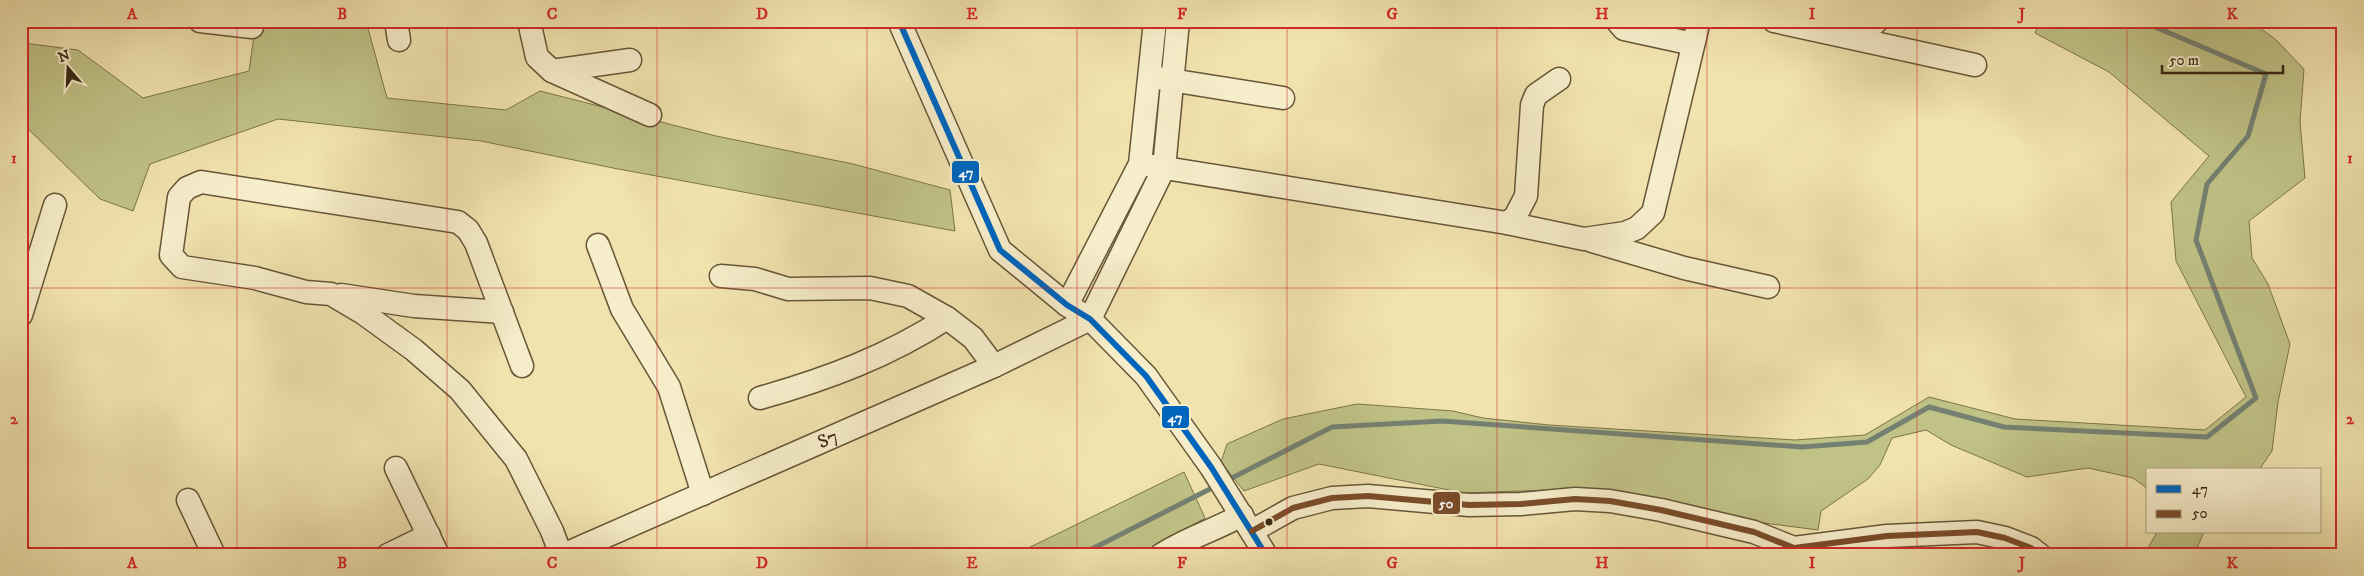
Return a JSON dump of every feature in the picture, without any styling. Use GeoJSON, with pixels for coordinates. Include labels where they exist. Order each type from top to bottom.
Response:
{"type":"FeatureCollection","features":[{"type":"Feature","properties":{"kind":"street"},"geometry":{"type":"LineString","coordinates":[[200,21],[252,27]]}},
{"type":"Feature","properties":{"kind":"street"},"geometry":{"type":"LineString","coordinates":[[530,21],[537,57],[552,71],[650,114]]}},
{"type":"Feature","properties":{"kind":"street"},"geometry":{"type":"LineString","coordinates":[[899,21],[1000,250],[1067,305],[1090,319],[1146,376],[1211,466],[1266,555]]}},
{"type":"Feature","properties":{"kind":"street"},"geometry":{"type":"LineString","coordinates":[[1067,305],[1140,164],[1155,21]]}},
{"type":"Feature","properties":{"kind":"street"},"geometry":{"type":"LineString","coordinates":[[1090,319],[1164,168],[1178,21]]}},
{"type":"Feature","properties":{"kind":"street"},"geometry":{"type":"LineString","coordinates":[[1617,21],[1624,29],[1693,44]]}},
{"type":"Feature","properties":{"kind":"street"},"geometry":{"type":"LineString","coordinates":[[1584,239],[1625,233],[1637,228],[1653,213],[1698,21]]}},
{"type":"Feature","properties":{"kind":"street"},"geometry":{"type":"LineString","coordinates":[[1774,21],[1975,65]]}},
{"type":"Feature","properties":{"kind":"street"},"geometry":{"type":"LineString","coordinates":[[1858,39],[1878,21]]}},
{"type":"Feature","properties":{"kind":"street"},"geometry":{"type":"LineString","coordinates":[[552,71],[630,60]]}},
{"type":"Feature","properties":{"kind":"street"},"geometry":{"type":"LineString","coordinates":[[1149,77],[1172,79],[1283,98]]}},
{"type":"Feature","properties":{"kind":"street"},"geometry":{"type":"LineString","coordinates":[[1507,223],[1515,217],[1526,196],[1532,105],[1536,95],[1559,79]]}},
{"type":"Feature","properties":{"kind":"street"},"geometry":{"type":"LineString","coordinates":[[1140,164],[1507,223],[1584,239],[1684,268],[1768,287]]}},
{"type":"Feature","properties":{"kind":"street"},"geometry":{"type":"LineString","coordinates":[[502,312],[414,306],[306,292],[255,278],[182,266],[171,255],[179,197],[187,188],[201,182],[458,222],[468,230],[476,243],[502,312],[522,366]]}},
{"type":"Feature","properties":{"kind":"street"},"geometry":{"type":"LineString","coordinates":[[21,315],[55,205]]}},
{"type":"Feature","properties":{"kind":"street"},"geometry":{"type":"LineString","coordinates":[[598,245],[622,309],[669,387],[703,494]]}},
{"type":"Feature","properties":{"kind":"street"},"geometry":{"type":"LineString","coordinates":[[721,276],[755,279],[788,289],[870,288],[908,296],[947,318],[973,338],[994,366]]}},
{"type":"Feature","properties":{"kind":"street"},"geometry":{"type":"LineString","coordinates":[[331,294],[400,340],[438,369],[460,390],[516,459],[562,555]]}},
{"type":"Feature","properties":{"kind":"street"},"geometry":{"type":"LineString","coordinates":[[400,340],[399,324],[402,317],[414,306]]}},
{"type":"Feature","properties":{"kind":"street"},"geometry":{"type":"LineString","coordinates":[[760,398],[815,383],[877,358],[915,339],[947,318]]}},
{"type":"Feature","properties":{"kind":"street","name":"S7"},"geometry":{"type":"LineString","coordinates":[[562,555],[994,366],[1090,319]]}},
{"type":"Feature","properties":{"kind":"street"},"geometry":{"type":"LineString","coordinates":[[396,468],[438,555]]}},
{"type":"Feature","properties":{"kind":"street"},"geometry":{"type":"LineString","coordinates":[[1161,555],[1183,541],[1214,530],[1242,515],[1293,508],[1332,498],[1368,496],[1469,504],[1521,504],[1575,499],[1610,501],[1661,510],[1754,532],[1794,552],[1887,536],[1977,532],[2004,538],[2034,553]]}},
{"type":"Feature","properties":{"kind":"street"},"geometry":{"type":"LineString","coordinates":[[188,500],[214,555]]}},
{"type":"Feature","properties":{"kind":"street"},"geometry":{"type":"LineString","coordinates":[[1187,555],[1214,530]]}},
{"type":"Feature","properties":{"kind":"street"},"geometry":{"type":"LineString","coordinates":[[388,555],[429,535]]}},
{"type":"Feature","properties":{"kind":"green space"},"geometry":{"type":"Polygon","coordinates":[[[21,21],[23,43],[78,50],[143,98],[249,71],[256,21],[366,21],[387,98],[506,110],[540,91],[716,136],[853,164],[950,190],[955,231],[613,168],[481,141],[278,119],[150,164],[133,211],[100,199],[21,122],[21,21]]]}},
{"type":"Feature","properties":{"kind":"green space"},"geometry":{"type":"Polygon","coordinates":[[[2040,21],[2250,21],[2275,39],[2304,69],[2300,122],[2305,178],[2249,221],[2252,258],[2268,284],[2290,344],[2278,402],[2272,451],[2260,468],[2146,468],[2146,488],[2133,478],[2088,468],[2027,477],[1951,445],[1926,430],[1892,438],[1880,465],[1868,479],[1821,511],[1818,530],[1764,523],[1621,491],[1577,489],[1464,493],[1319,464],[1244,491],[1221,462],[1227,444],[1283,419],[1357,404],[1453,411],[1483,418],[1549,425],[1795,440],[1865,435],[1929,397],[2015,419],[2205,430],[2246,397],[2176,261],[2171,202],[2209,156],[2109,72],[2035,33],[2040,21]]]}},
{"type":"Feature","properties":{"kind":"green space"},"geometry":{"type":"Polygon","coordinates":[[[1184,472],[1205,518],[1141,555],[1014,555],[1184,472]]]}},
{"type":"Feature","properties":{"kind":"green space"},"geometry":{"type":"Polygon","coordinates":[[[2156,534],[2203,534],[2194,555],[2144,555],[2156,534]]]}},
{"type":"Feature","properties":{"kind":"waterway"},"geometry":{"type":"LineString","coordinates":[[1226,481],[1332,427],[1442,421],[1802,447],[1867,442],[1929,407],[2004,427],[2207,437],[2256,398],[2196,240],[2207,184],[2248,136],[2266,74],[2141,21]]}},
{"type":"Feature","properties":{"kind":"waterway"},"geometry":{"type":"LineString","coordinates":[[1080,555],[1216,486]]}},
{"type":"Feature","properties":{"kind":"transit line","name":"47"},"geometry":{"type":"LineString","coordinates":[[899,21],[1000,250],[1067,305],[1090,319],[1146,376],[1211,467],[1266,555]]}},
{"type":"Feature","properties":{"kind":"transit line","name":"50"},"geometry":{"type":"LineString","coordinates":[[1252,531],[1293,508],[1332,498],[1368,496],[1469,505],[1521,504],[1575,499],[1610,501],[1661,510],[1754,532],[1794,548],[1887,536],[1977,532],[2005,538],[2031,548],[2040,555]]}}]}
